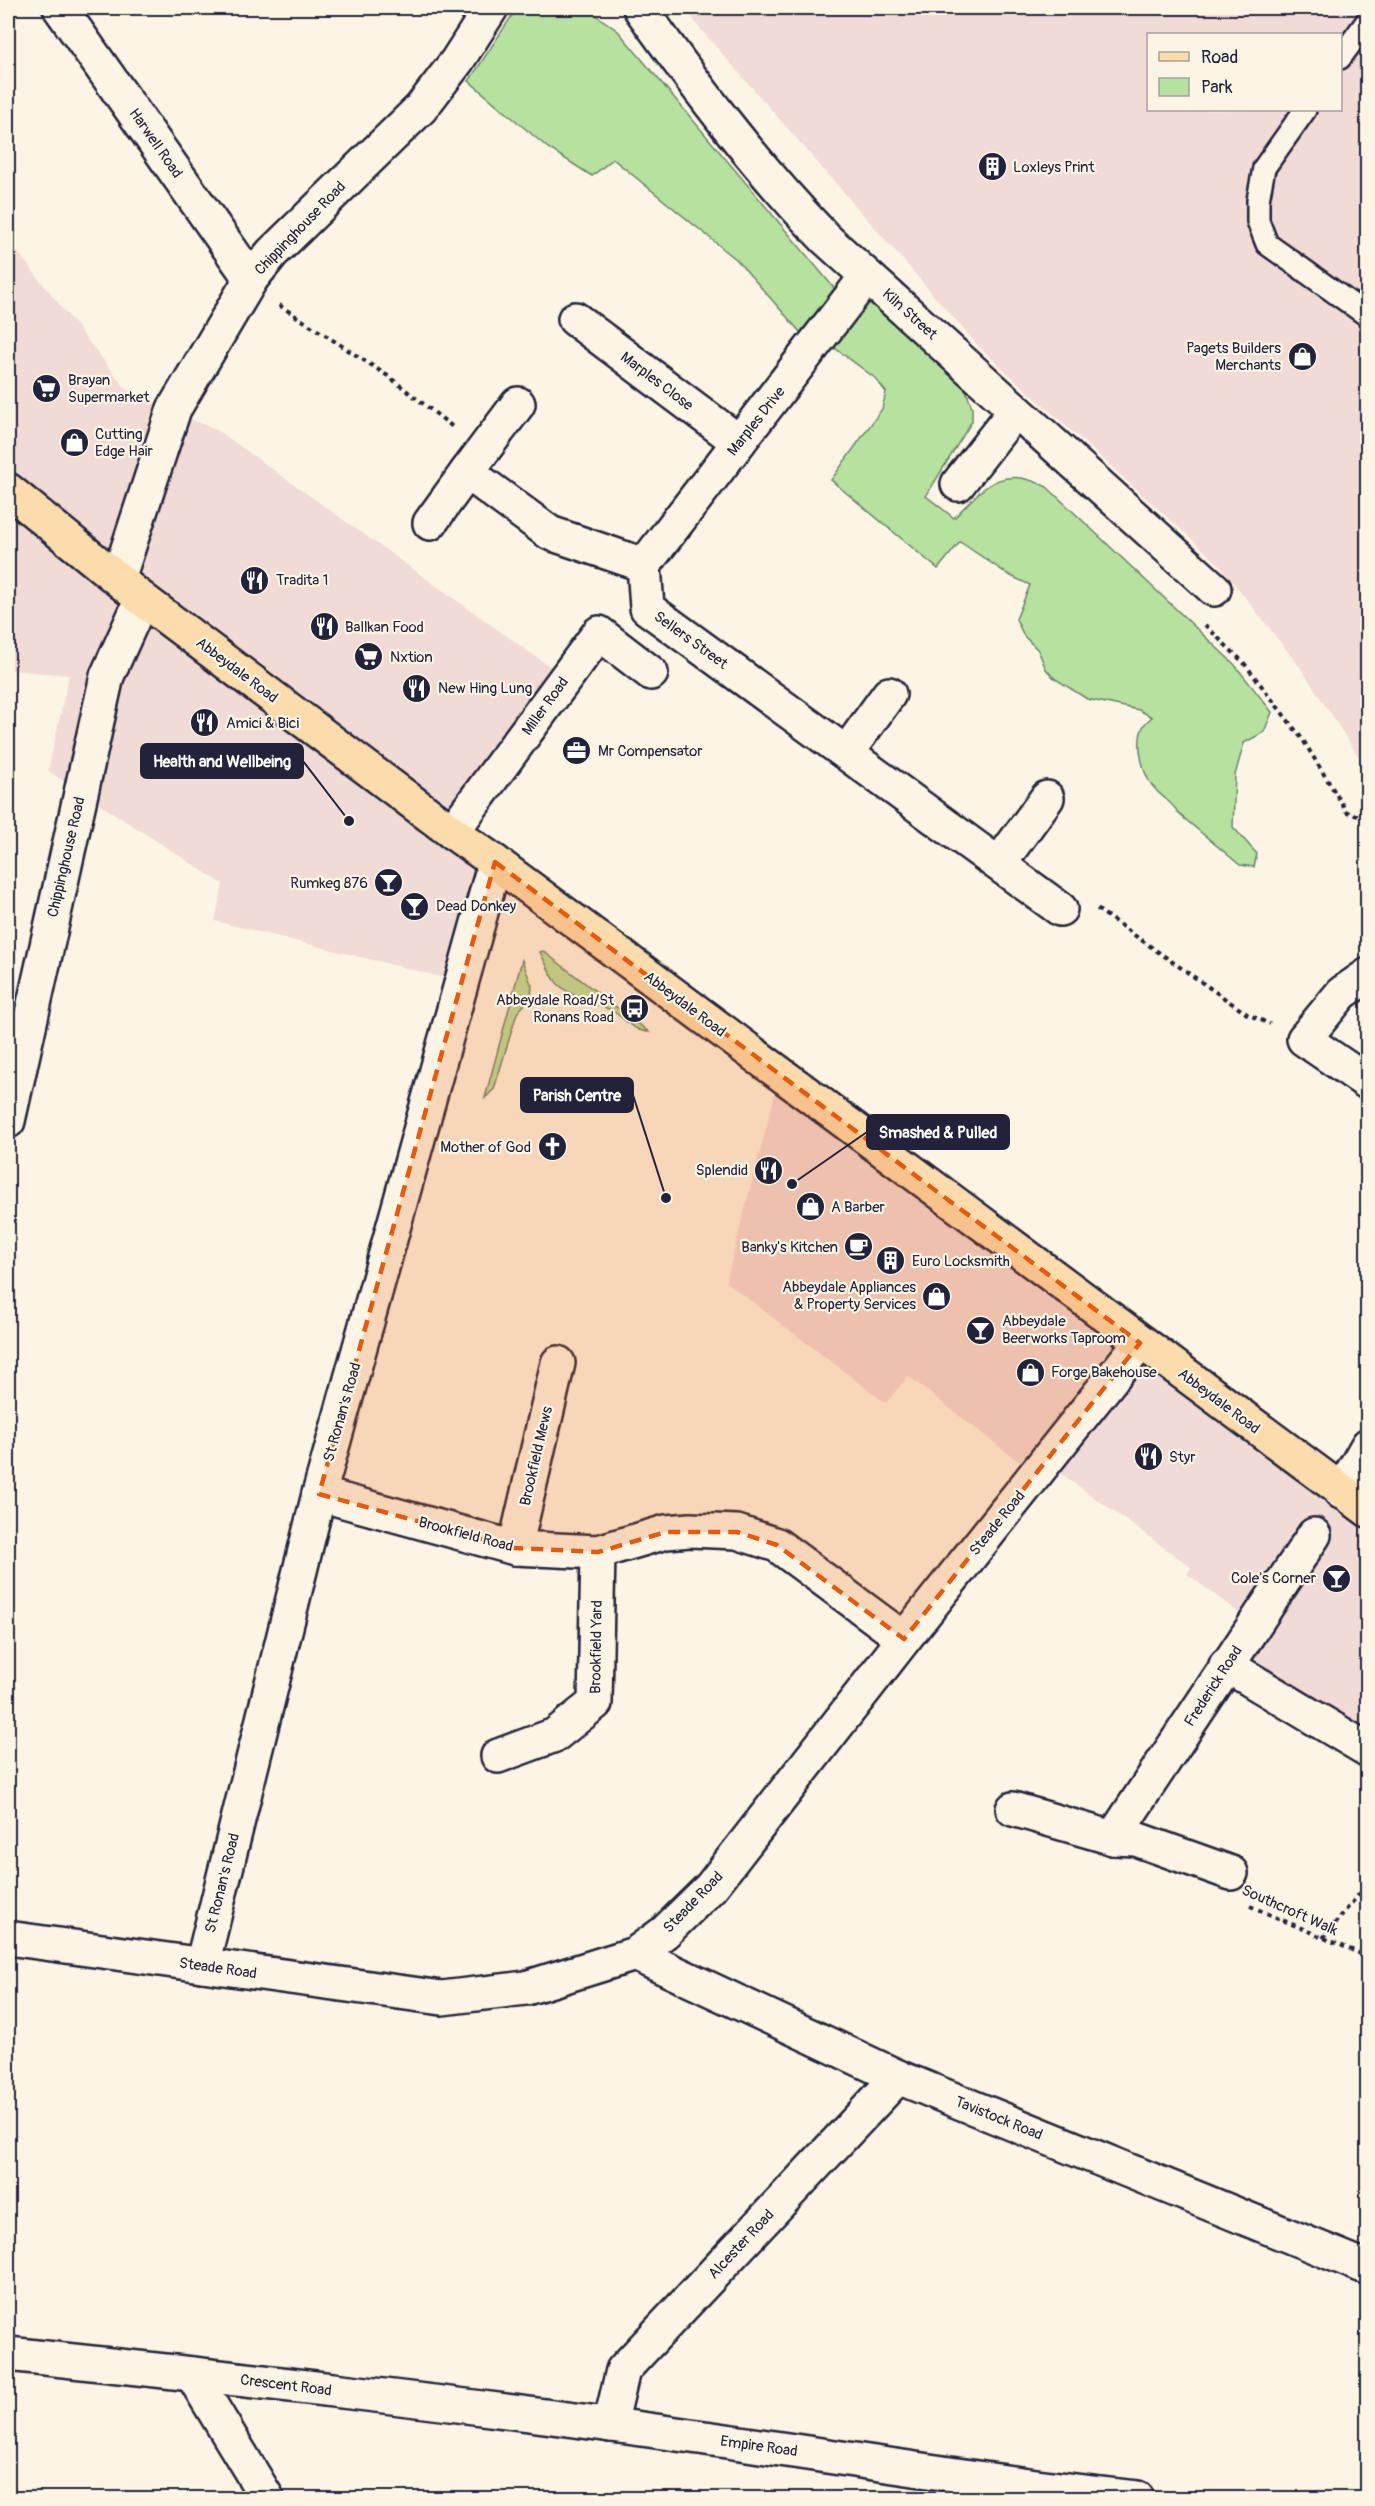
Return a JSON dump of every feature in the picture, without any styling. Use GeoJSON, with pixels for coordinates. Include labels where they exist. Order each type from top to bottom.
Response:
{"type":"FeatureCollection","features":[{"type":"Feature","properties":{"kind":"main road","name":"Abbeydale Road"},"geometry":{"type":"LineString","coordinates":[[8,490],[130,589],[452,832],[1368,1510]]}},
{"type":"Feature","properties":{"kind":"street","name":"Harwell Road"},"geometry":{"type":"LineString","coordinates":[[60,8],[251,279]]}},
{"type":"Feature","properties":{"kind":"street","name":"Chippinghouse Road"},"geometry":{"type":"LineString","coordinates":[[8,1121],[107,676],[174,409],[251,279],[272,253],[421,108],[457,61],[491,8]]}},
{"type":"Feature","properties":{"kind":"street","name":"Kiln Street"},"geometry":{"type":"LineString","coordinates":[[640,8],[731,134],[795,208],[1015,411],[1214,589]]}},
{"type":"Feature","properties":{"kind":"street","name":"Marples Drive"},"geometry":{"type":"LineString","coordinates":[[644,565],[867,276]]}},
{"type":"Feature","properties":{"kind":"street","name":"Marples Close"},"geometry":{"type":"LineString","coordinates":[[575,319],[739,442]]}},
{"type":"Feature","properties":{"kind":"street"},"geometry":{"type":"LineString","coordinates":[[430,523],[518,404]]}},
{"type":"Feature","properties":{"kind":"street"},"geometry":{"type":"LineString","coordinates":[[957,484],[1015,411]]}},
{"type":"Feature","properties":{"kind":"street"},"geometry":{"type":"LineString","coordinates":[[475,462],[550,533],[644,565]]}},
{"type":"Feature","properties":{"kind":"street","name":"Sellers Street"},"geometry":{"type":"LineString","coordinates":[[644,565],[647,608],[1060,909]]}},
{"type":"Feature","properties":{"kind":"street","name":"Miller Road"},"geometry":{"type":"LineString","coordinates":[[452,832],[599,633],[651,673]]}},
{"type":"Feature","properties":{"kind":"street"},"geometry":{"type":"LineString","coordinates":[[847,752],[889,694]]}},
{"type":"Feature","properties":{"kind":"street"},"geometry":{"type":"LineString","coordinates":[[999,864],[1047,798]]}},
{"type":"Feature","properties":{"kind":"street","name":"St Ronan's Road"},"geometry":{"type":"LineString","coordinates":[[202,1965],[319,1494],[495,862]]}},
{"type":"Feature","properties":{"kind":"street"},"geometry":{"type":"LineString","coordinates":[[1367,1082],[1304,1039],[1342,993],[1368,975]]}},
{"type":"Feature","properties":{"kind":"street","name":"Steade Road"},"geometry":{"type":"LineString","coordinates":[[8,1938],[442,1998],[526,1988],[635,1954],[665,1932],[711,1887],[904,1639],[1140,1343]]}},
{"type":"Feature","properties":{"kind":"street","name":"Brookfield Mews"},"geometry":{"type":"LineString","coordinates":[[515,1548],[558,1364]]}},
{"type":"Feature","properties":{"kind":"street"},"geometry":{"type":"LineString","coordinates":[[1341,1492],[1368,1445]]}},
{"type":"Feature","properties":{"kind":"street","name":"Brookfield Road"},"geometry":{"type":"LineString","coordinates":[[319,1494],[515,1548],[598,1552],[666,1532],[690,1530],[737,1532],[777,1545],[904,1639]]}},
{"type":"Feature","properties":{"kind":"street","name":"Frederick Road"},"geometry":{"type":"LineString","coordinates":[[1113,1838],[1314,1535]]}},
{"type":"Feature","properties":{"kind":"street","name":"Brookfield Yard"},"geometry":{"type":"LineString","coordinates":[[498,1756],[555,1735],[595,1703],[598,1552]]}},
{"type":"Feature","properties":{"kind":"street"},"geometry":{"type":"LineString","coordinates":[[1226,1665],[1368,1750]]}},
{"type":"Feature","properties":{"kind":"street"},"geometry":{"type":"LineString","coordinates":[[1013,1809],[1113,1838],[1136,1839],[1232,1873]]}},
{"type":"Feature","properties":{"kind":"street","name":"Tavistock Road"},"geometry":{"type":"LineString","coordinates":[[635,1954],[898,2077],[1368,2268]]}},
{"type":"Feature","properties":{"kind":"street","name":"Alcester Road"},"geometry":{"type":"LineString","coordinates":[[610,2425],[623,2370],[898,2077]]}},
{"type":"Feature","properties":{"kind":"street","name":"Crescent Road"},"geometry":{"type":"LineString","coordinates":[[8,2354],[380,2396]]}},
{"type":"Feature","properties":{"kind":"street"},"geometry":{"type":"LineString","coordinates":[[192,2374],[267,2499]]}},
{"type":"Feature","properties":{"kind":"street","name":"Empire Road"},"geometry":{"type":"LineString","coordinates":[[380,2396],[610,2425],[1067,2495],[1137,2499]]}},
{"type":"Feature","properties":{"kind":"lane"},"geometry":{"type":"LineString","coordinates":[[1342,57],[1368,20]]}},
{"type":"Feature","properties":{"kind":"lane"},"geometry":{"type":"LineString","coordinates":[[1304,111],[1264,168],[1258,200],[1258,221],[1267,244],[1368,316]]}},
{"type":"Feature","properties":{"kind":"path"},"geometry":{"type":"LineString","coordinates":[[251,279],[280,306],[388,376],[475,462]]}},
{"type":"Feature","properties":{"kind":"path"},"geometry":{"type":"LineString","coordinates":[[1214,589],[1195,615],[1244,663],[1303,740],[1347,812],[1368,820]]}},
{"type":"Feature","properties":{"kind":"path"},"geometry":{"type":"LineString","coordinates":[[1060,909],[1091,905],[1247,1014],[1304,1039]]}},
{"type":"Feature","properties":{"kind":"path","name":"Southcroft Walk"},"geometry":{"type":"LineString","coordinates":[[1232,1873],[1223,1893],[1368,1957]]}},
{"type":"Feature","properties":{"kind":"path"},"geometry":{"type":"LineString","coordinates":[[1323,1938],[1368,1883]]}},
{"type":"Feature","properties":{"kind":"highlighted area"},"geometry":{"type":"Polygon","coordinates":[[[495,862],[1140,1343],[904,1639],[777,1545],[737,1532],[666,1532],[598,1552],[515,1548],[319,1494],[495,862]]]}},
{"type":"Feature","properties":{"kind":"shaded area"},"geometry":{"type":"Polygon","coordinates":[[[686,8],[1367,8],[1367,770],[1303,671],[1219,564],[980,348],[697,25],[686,8]]]}},
{"type":"Feature","properties":{"kind":"shaded area"},"geometry":{"type":"Polygon","coordinates":[[[8,240],[127,390],[220,432],[566,678],[452,832],[495,862],[462,982],[215,921],[223,884],[48,771],[69,675],[8,670],[8,240]]]}},
{"type":"Feature","properties":{"kind":"shaded area"},"geometry":{"type":"Polygon","coordinates":[[[780,1075],[1341,1492],[1367,1445],[1367,1750],[1226,1665],[1254,1624],[1187,1574],[1191,1567],[1046,1463],[1036,1475],[908,1376],[886,1403],[726,1282],[780,1075]]]}},
{"type":"Feature","properties":{"kind":"green space"},"geometry":{"type":"Polygon","coordinates":[[[517,8],[586,8],[618,31],[835,289],[801,333],[737,260],[613,159],[592,176],[548,148],[469,81],[517,8]]]}},
{"type":"Feature","properties":{"kind":"green space"},"geometry":{"type":"Polygon","coordinates":[[[861,291],[966,390],[972,408],[972,421],[926,496],[954,518],[984,488],[1005,478],[1017,477],[1031,480],[1047,487],[1234,664],[1272,712],[1264,732],[1244,743],[1235,775],[1233,827],[1257,854],[1254,867],[1240,865],[1179,814],[1151,785],[1144,769],[1140,742],[1145,723],[1152,717],[1139,710],[1087,699],[1054,678],[1046,669],[1038,650],[1024,636],[1016,619],[1030,585],[1009,575],[960,542],[938,569],[831,480],[882,409],[886,392],[875,378],[824,340],[861,291]]]}},
{"type":"Feature","properties":{"kind":"green space"},"geometry":{"type":"Polygon","coordinates":[[[543,951],[649,1032],[636,1028],[610,1010],[565,990],[551,974],[540,952],[543,951]]]}},
{"type":"Feature","properties":{"kind":"green space"},"geometry":{"type":"Polygon","coordinates":[[[522,960],[532,986],[531,997],[517,1013],[494,1089],[485,1098],[522,960]]]}},
{"type":"Feature","properties":{"kind":"place","name":"Loxleys Print"},"geometry":{"type":"Point","coordinates":[992,167]}},
{"type":"Feature","properties":{"kind":"place","name":"Pagets Builders Merchants"},"geometry":{"type":"Point","coordinates":[1302,357]}},
{"type":"Feature","properties":{"kind":"place","name":"Brayan Supermarket"},"geometry":{"type":"Point","coordinates":[47,389]}},
{"type":"Feature","properties":{"kind":"place","name":"Cutting Edge Hair"},"geometry":{"type":"Point","coordinates":[74,443]}},
{"type":"Feature","properties":{"kind":"place","name":"Tradita 1"},"geometry":{"type":"Point","coordinates":[255,580]}},
{"type":"Feature","properties":{"kind":"place","name":"Ballkan Food"},"geometry":{"type":"Point","coordinates":[324,627]}},
{"type":"Feature","properties":{"kind":"place","name":"Nxtion"},"geometry":{"type":"Point","coordinates":[369,657]}},
{"type":"Feature","properties":{"kind":"place","name":"New Hing Lung"},"geometry":{"type":"Point","coordinates":[417,688]}},
{"type":"Feature","properties":{"kind":"place","name":"Amici & Bici"},"geometry":{"type":"Point","coordinates":[205,723]}},
{"type":"Feature","properties":{"kind":"place","name":"Mr Compensator"},"geometry":{"type":"Point","coordinates":[577,751]}},
{"type":"Feature","properties":{"kind":"place","name":"Health and Wellbeing"},"geometry":{"type":"Point","coordinates":[349,821]}},
{"type":"Feature","properties":{"kind":"place","name":"Rumkeg 876"},"geometry":{"type":"Point","coordinates":[389,883]}},
{"type":"Feature","properties":{"kind":"place","name":"Dead Donkey"},"geometry":{"type":"Point","coordinates":[415,906]}},
{"type":"Feature","properties":{"kind":"place","name":"Abbeydale Road/St Ronans Road"},"geometry":{"type":"Point","coordinates":[635,1009]}},
{"type":"Feature","properties":{"kind":"place","name":"Mother of God"},"geometry":{"type":"Point","coordinates":[552,1147]}},
{"type":"Feature","properties":{"kind":"place","name":"Splendid"},"geometry":{"type":"Point","coordinates":[769,1170]}},
{"type":"Feature","properties":{"kind":"place","name":"Smashed & Pulled"},"geometry":{"type":"Point","coordinates":[792,1184]}},
{"type":"Feature","properties":{"kind":"place","name":"Parish Centre"},"geometry":{"type":"Point","coordinates":[666,1198]}},
{"type":"Feature","properties":{"kind":"place","name":"A Barber"},"geometry":{"type":"Point","coordinates":[810,1207]}},
{"type":"Feature","properties":{"kind":"place","name":"Banky's Kitchen"},"geometry":{"type":"Point","coordinates":[859,1247]}},
{"type":"Feature","properties":{"kind":"place","name":"Euro Locksmith"},"geometry":{"type":"Point","coordinates":[891,1261]}},
{"type":"Feature","properties":{"kind":"place","name":"Abbeydale Appliances & Property Services"},"geometry":{"type":"Point","coordinates":[937,1296]}},
{"type":"Feature","properties":{"kind":"place","name":"Abbeydale Beerworks Taproom"},"geometry":{"type":"Point","coordinates":[981,1330]}},
{"type":"Feature","properties":{"kind":"place","name":"Forge Bakehouse"},"geometry":{"type":"Point","coordinates":[1030,1372]}},
{"type":"Feature","properties":{"kind":"place","name":"Styr"},"geometry":{"type":"Point","coordinates":[1148,1457]}},
{"type":"Feature","properties":{"kind":"place","name":"Cole's Corner"},"geometry":{"type":"Point","coordinates":[1337,1578]}}]}
